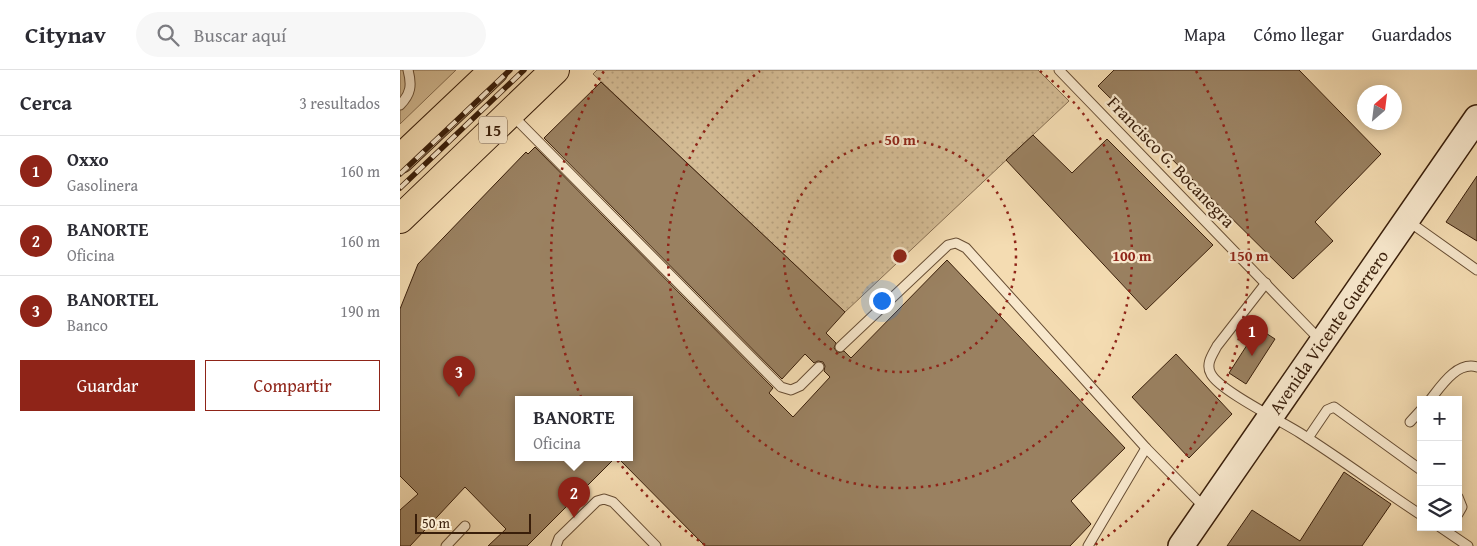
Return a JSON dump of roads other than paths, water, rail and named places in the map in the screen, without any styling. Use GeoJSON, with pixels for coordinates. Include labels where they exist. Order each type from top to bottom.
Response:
{"type":"FeatureCollection","features":[{"type":"Feature","properties":{"kind":"highway","name":"15"},"geometry":{"type":"LineString","coordinates":[[400,159],[494,70]]}},
{"type":"Feature","properties":{"kind":"highway","name":"15"},"geometry":{"type":"LineString","coordinates":[[400,219],[555,70]]}},
{"type":"Feature","properties":{"kind":"highway"},"geometry":{"type":"LineString","coordinates":[[400,139],[422,118],[458,105]]}},
{"type":"Feature","properties":{"kind":"highway"},"geometry":{"type":"LineString","coordinates":[[400,240],[427,206],[431,190]]}},
{"type":"Feature","properties":{"kind":"main road","name":"Avenida Vicente Guerrero"},"geometry":{"type":"LineString","coordinates":[[1181,546],[1477,118]]}},
{"type":"Feature","properties":{"kind":"lane"},"geometry":{"type":"LineString","coordinates":[[400,105],[406,99],[411,86],[408,70]]}},
{"type":"Feature","properties":{"kind":"lane","name":"Francisco G. Bocanegra"},"geometry":{"type":"LineString","coordinates":[[1059,70],[1322,342]]}},
{"type":"Feature","properties":{"kind":"lane"},"geometry":{"type":"LineString","coordinates":[[510,114],[781,387],[791,390],[800,386],[819,367]]}},
{"type":"Feature","properties":{"kind":"lane"},"geometry":{"type":"LineString","coordinates":[[1406,219],[1477,270]]}},
{"type":"Feature","properties":{"kind":"lane"},"geometry":{"type":"LineString","coordinates":[[840,347],[948,244],[956,242],[966,248],[1146,448],[1206,510]]}},
{"type":"Feature","properties":{"kind":"lane"},"geometry":{"type":"LineString","coordinates":[[1266,283],[1217,346],[1208,367],[1210,373],[1216,382],[1308,438],[1417,512]]}},
{"type":"Feature","properties":{"kind":"lane"},"geometry":{"type":"LineString","coordinates":[[1434,396],[1457,370],[1464,366],[1477,366]]}},
{"type":"Feature","properties":{"kind":"lane"},"geometry":{"type":"LineString","coordinates":[[1308,438],[1326,410],[1334,407],[1417,467]]}},
{"type":"Feature","properties":{"kind":"lane"},"geometry":{"type":"LineString","coordinates":[[1410,422],[1417,414]]}},
{"type":"Feature","properties":{"kind":"lane"},"geometry":{"type":"LineString","coordinates":[[1088,546],[1146,448]]}},
{"type":"Feature","properties":{"kind":"lane"},"geometry":{"type":"LineString","coordinates":[[556,546],[560,538],[597,502],[604,499],[613,502],[656,546]]}},
{"type":"Feature","properties":{"kind":"lane"},"geometry":{"type":"LineString","coordinates":[[446,546],[466,526]]}},
{"type":"Feature","properties":{"kind":"lane"},"geometry":{"type":"LineString","coordinates":[[1449,531],[1468,546]]}},
{"type":"Feature","properties":{"kind":"railway"},"geometry":{"type":"LineString","coordinates":[[400,174],[510,70]]}},
{"type":"Feature","properties":{"kind":"railway"},"geometry":{"type":"LineString","coordinates":[[400,188],[524,70]]}},
{"type":"Feature","properties":{"kind":"place","name":"Oxxo"},"geometry":{"type":"Point","coordinates":[1252,356]}},
{"type":"Feature","properties":{"kind":"place","name":"BANORTEL"},"geometry":{"type":"Point","coordinates":[459,397]}},
{"type":"Feature","properties":{"kind":"place","name":"BANORTE"},"geometry":{"type":"Point","coordinates":[574,518]}}]}
